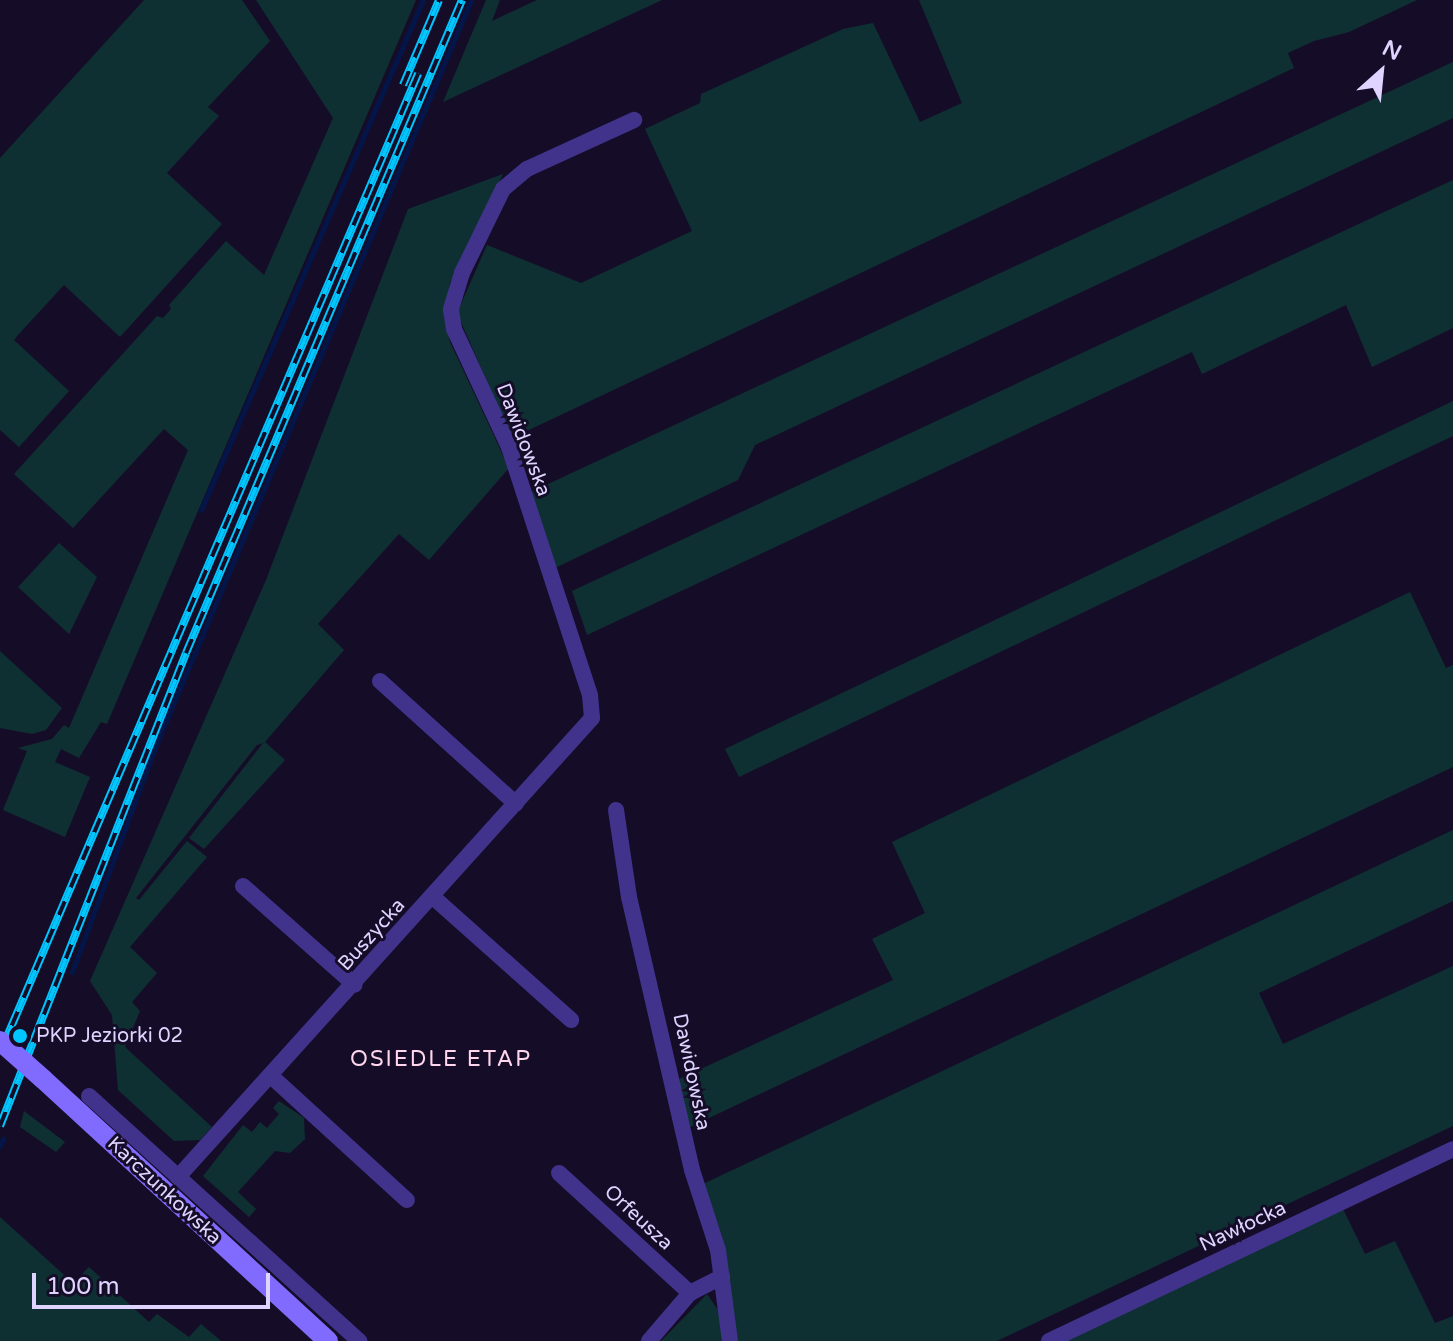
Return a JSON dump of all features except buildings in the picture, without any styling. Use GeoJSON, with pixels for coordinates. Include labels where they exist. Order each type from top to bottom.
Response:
{"type":"FeatureCollection","features":[{"type":"Feature","properties":{"kind":"street","name":"Dawidowska"},"geometry":{"type":"LineString","coordinates":[[592,718],[590,695],[509,447],[451,318],[462,273],[503,189],[527,169],[634,120]]}},
{"type":"Feature","properties":{"kind":"street"},"geometry":{"type":"LineString","coordinates":[[380,681],[516,804]]}},
{"type":"Feature","properties":{"kind":"street","name":"Buszycka"},"geometry":{"type":"LineString","coordinates":[[178,1177],[355,985],[592,718]]}},
{"type":"Feature","properties":{"kind":"street","name":"Dawidowska"},"geometry":{"type":"LineString","coordinates":[[616,810],[629,897],[722,1277],[730,1341]]}},
{"type":"Feature","properties":{"kind":"street"},"geometry":{"type":"LineString","coordinates":[[243,886],[355,985]]}},
{"type":"Feature","properties":{"kind":"street"},"geometry":{"type":"LineString","coordinates":[[433,897],[571,1020]]}},
{"type":"Feature","properties":{"kind":"street","name":"Karczunkowska"},"geometry":{"type":"LineString","coordinates":[[0,1041],[40,1085],[314,1341]]}},
{"type":"Feature","properties":{"kind":"street","name":"Karczunkowska"},"geometry":{"type":"LineString","coordinates":[[0,1058],[40,1085],[328,1341]]}},
{"type":"Feature","properties":{"kind":"street"},"geometry":{"type":"LineString","coordinates":[[271,1076],[407,1200]]}},
{"type":"Feature","properties":{"kind":"street","name":"Karczunkowska"},"geometry":{"type":"LineString","coordinates":[[89,1096],[359,1341]]}},
{"type":"Feature","properties":{"kind":"street","name":"Nawłocka"},"geometry":{"type":"LineString","coordinates":[[1049,1341],[1453,1149]]}},
{"type":"Feature","properties":{"kind":"street","name":"Orfeusza"},"geometry":{"type":"LineString","coordinates":[[559,1173],[690,1293]]}},
{"type":"Feature","properties":{"kind":"street"},"geometry":{"type":"LineString","coordinates":[[649,1341],[690,1293],[722,1277]]}},
{"type":"Feature","properties":{"kind":"green space"},"geometry":{"type":"Polygon","coordinates":[[[144,0],[242,0],[270,41],[208,107],[219,116],[167,173],[222,224],[120,337],[64,285],[18,335],[14,340],[69,391],[19,447],[0,430],[0,158],[144,0]]]}},
{"type":"Feature","properties":{"kind":"green space"},"geometry":{"type":"Polygon","coordinates":[[[256,0],[416,0],[107,724],[101,722],[79,758],[61,749],[55,762],[90,777],[65,837],[3,810],[27,751],[18,748],[52,739],[64,725],[69,728],[188,450],[164,429],[73,528],[14,474],[157,316],[163,318],[171,309],[169,305],[226,241],[264,275],[333,118],[256,0]]]}},
{"type":"Feature","properties":{"kind":"green space"},"geometry":{"type":"Polygon","coordinates":[[[486,0],[500,0],[492,21],[537,0],[662,0],[443,102],[486,0]]]}},
{"type":"Feature","properties":{"kind":"green space"},"geometry":{"type":"Polygon","coordinates":[[[919,0],[1417,0],[1349,32],[1314,41],[1288,53],[1294,68],[512,438],[457,313],[487,245],[581,283],[692,231],[645,129],[700,103],[701,94],[843,29],[873,23],[920,122],[962,103],[919,0]]]}},
{"type":"Feature","properties":{"kind":"green space"},"geometry":{"type":"Polygon","coordinates":[[[1453,62],[1453,118],[755,445],[738,480],[555,568],[531,492],[1453,62]]]}},
{"type":"Feature","properties":{"kind":"green space"},"geometry":{"type":"Polygon","coordinates":[[[503,174],[450,283],[444,316],[450,342],[509,468],[429,560],[399,534],[318,624],[344,650],[265,742],[285,760],[204,849],[189,838],[263,743],[257,745],[136,898],[139,900],[187,841],[207,857],[130,947],[157,973],[132,1002],[140,1011],[125,1047],[212,1127],[200,1140],[174,1141],[118,1090],[112,1015],[90,981],[266,580],[408,209],[503,174]]]}},
{"type":"Feature","properties":{"kind":"green space"},"geometry":{"type":"Polygon","coordinates":[[[1453,180],[1453,328],[1372,367],[1346,305],[1202,374],[1192,352],[587,635],[572,591],[1453,180]]]}},
{"type":"Feature","properties":{"kind":"green space"},"geometry":{"type":"Polygon","coordinates":[[[1453,401],[1453,436],[739,777],[725,749],[1453,401]]]}},
{"type":"Feature","properties":{"kind":"green space"},"geometry":{"type":"Polygon","coordinates":[[[59,543],[97,577],[69,634],[18,587],[59,543]]]}},
{"type":"Feature","properties":{"kind":"green space"},"geometry":{"type":"Polygon","coordinates":[[[1410,592],[1446,668],[1453,665],[1453,767],[690,1127],[677,1080],[893,980],[872,939],[925,913],[892,842],[1410,592]]]}},
{"type":"Feature","properties":{"kind":"green space"},"geometry":{"type":"Polygon","coordinates":[[[0,651],[62,708],[46,730],[32,734],[0,728],[0,651]]]}},
{"type":"Feature","properties":{"kind":"green space"},"geometry":{"type":"Polygon","coordinates":[[[1453,830],[1453,901],[1259,993],[1283,1044],[1453,966],[1453,1126],[997,1341],[737,1341],[722,1236],[703,1184],[1453,830]]]}},
{"type":"Feature","properties":{"kind":"green space"},"geometry":{"type":"Polygon","coordinates":[[[279,1101],[304,1118],[305,1139],[290,1153],[275,1151],[238,1192],[256,1209],[249,1217],[203,1176],[243,1125],[252,1132],[260,1122],[267,1128],[279,1114],[273,1108],[279,1101]]]}},
{"type":"Feature","properties":{"kind":"green space"},"geometry":{"type":"Polygon","coordinates":[[[24,1111],[65,1142],[56,1152],[20,1127],[24,1111]]]}},
{"type":"Feature","properties":{"kind":"green space"},"geometry":{"type":"Polygon","coordinates":[[[1343,1209],[1365,1254],[1395,1241],[1435,1323],[1453,1316],[1453,1341],[1066,1341],[1343,1209]]]}},
{"type":"Feature","properties":{"kind":"green space"},"geometry":{"type":"Polygon","coordinates":[[[0,1217],[73,1283],[89,1267],[149,1322],[157,1314],[189,1337],[201,1324],[221,1341],[0,1341],[0,1217]]]}},
{"type":"Feature","properties":{"kind":"green space"},"geometry":{"type":"Polygon","coordinates":[[[707,1294],[720,1313],[722,1341],[661,1341],[707,1294]]]}},
{"type":"Feature","properties":{"kind":"waterway"},"geometry":{"type":"LineString","coordinates":[[201,510],[423,0]]}},
{"type":"Feature","properties":{"kind":"waterway"},"geometry":{"type":"LineString","coordinates":[[72,972],[158,740],[471,0]]}},
{"type":"Feature","properties":{"kind":"waterway"},"geometry":{"type":"LineString","coordinates":[[0,1146],[3,1139]]}},
{"type":"Feature","properties":{"kind":"railway"},"geometry":{"type":"LineString","coordinates":[[403,85],[439,0]]}},
{"type":"Feature","properties":{"kind":"railway"},"geometry":{"type":"LineString","coordinates":[[0,1126],[186,653],[462,0]]}},
{"type":"Feature","properties":{"kind":"railway"},"geometry":{"type":"LineString","coordinates":[[0,1053],[418,74]]}},
{"type":"Feature","properties":{"kind":"place","name":"PKP Jeziorki 02"},"geometry":{"type":"Point","coordinates":[20,1036]}},
{"type":"Feature","properties":{"kind":"district","name":"OSIEDLE ETAP"},"geometry":{"type":"Point","coordinates":[441,1060]}}]}
